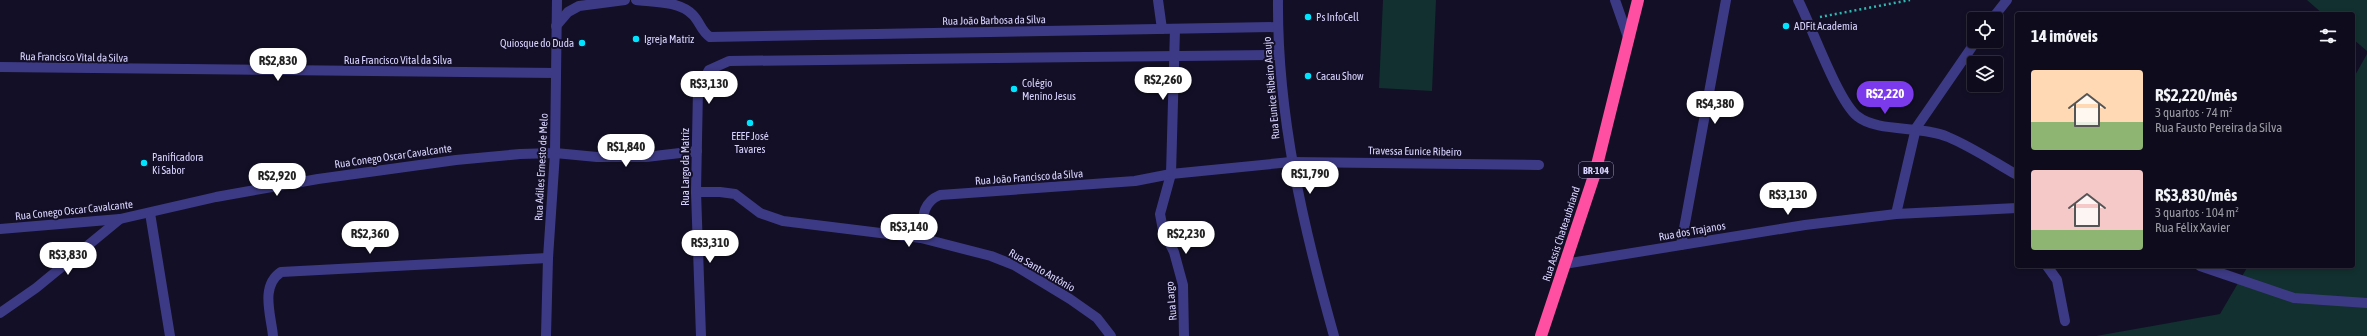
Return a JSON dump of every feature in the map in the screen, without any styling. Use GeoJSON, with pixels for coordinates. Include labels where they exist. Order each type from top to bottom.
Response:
{"type":"FeatureCollection","features":[{"type":"Feature","properties":{"kind":"highway","name":"Rua Assis Chateaubriand"},"geometry":{"type":"LineString","coordinates":[[1541,336],[1595,173],[1638,0]]}},
{"type":"Feature","properties":{"kind":"street","name":"Rua Adiles Ernesto de Melo"},"geometry":{"type":"LineString","coordinates":[[546,336],[548,258],[555,153],[557,0]]}},
{"type":"Feature","properties":{"kind":"street"},"geometry":{"type":"LineString","coordinates":[[556,26],[568,12],[579,6],[625,0]]}},
{"type":"Feature","properties":{"kind":"street"},"geometry":{"type":"LineString","coordinates":[[636,0],[682,3]]}},
{"type":"Feature","properties":{"kind":"street"},"geometry":{"type":"LineString","coordinates":[[1158,0],[1162,29]]}},
{"type":"Feature","properties":{"kind":"street","name":"Rua Eunice Ribeiro Araujo"},"geometry":{"type":"LineString","coordinates":[[1278,0],[1279,55],[1291,162],[1314,265],[1334,336]]}},
{"type":"Feature","properties":{"kind":"street"},"geometry":{"type":"LineString","coordinates":[[1615,0],[1628,40]]}},
{"type":"Feature","properties":{"kind":"street"},"geometry":{"type":"LineString","coordinates":[[1681,245],[1726,0]]}},
{"type":"Feature","properties":{"kind":"street"},"geometry":{"type":"LineString","coordinates":[[1798,0],[1841,94],[1858,116],[1868,122],[1880,126],[1916,128],[1948,136],[2015,174]]}},
{"type":"Feature","properties":{"kind":"street"},"geometry":{"type":"LineString","coordinates":[[1998,12],[2007,0]]}},
{"type":"Feature","properties":{"kind":"street","name":"Rua João Barbosa da Silva"},"geometry":{"type":"LineString","coordinates":[[682,3],[694,15],[703,32],[710,37],[1278,26]]}},
{"type":"Feature","properties":{"kind":"street","name":"Rua Largo"},"geometry":{"type":"LineString","coordinates":[[1175,29],[1176,55],[1171,174],[1160,214],[1161,222],[1174,252],[1183,285],[1184,336]]}},
{"type":"Feature","properties":{"kind":"street"},"geometry":{"type":"LineString","coordinates":[[1896,214],[1916,128],[1971,48]]}},
{"type":"Feature","properties":{"kind":"street"},"geometry":{"type":"LineString","coordinates":[[1176,55],[1279,55]]}},
{"type":"Feature","properties":{"kind":"street","name":"Rua Largo da Matriz"},"geometry":{"type":"LineString","coordinates":[[701,336],[696,192],[698,89],[709,70],[729,61],[1176,55]]}},
{"type":"Feature","properties":{"kind":"street","name":"Rua Francisco Vital da Silva"},"geometry":{"type":"LineString","coordinates":[[0,67],[556,73]]}},
{"type":"Feature","properties":{"kind":"street","name":"Rua Conego Oscar Cavalcante"},"geometry":{"type":"LineString","coordinates":[[0,229],[120,219],[216,197],[397,167],[504,155],[555,153],[597,157],[646,157],[697,151]]}},
{"type":"Feature","properties":{"kind":"street","name":"Travessa Eunice Ribeiro"},"geometry":{"type":"LineString","coordinates":[[1171,174],[1291,162],[1539,165]]}},
{"type":"Feature","properties":{"kind":"street","name":"Rua João Francisco da Silva"},"geometry":{"type":"LineString","coordinates":[[921,238],[923,211],[926,204],[932,198],[940,195],[1135,181],[1171,174]]}},
{"type":"Feature","properties":{"kind":"street","name":"Rua Santo Antônio"},"geometry":{"type":"LineString","coordinates":[[696,192],[720,192],[735,194],[760,213],[784,221],[921,238],[966,248],[1014,265],[1085,309],[1097,318],[1111,336]]}},
{"type":"Feature","properties":{"kind":"street","name":"Rua dos Trajanos"},"geometry":{"type":"LineString","coordinates":[[1564,264],[1600,256],[1631,254],[1805,225],[1896,214],[2015,208]]}},
{"type":"Feature","properties":{"kind":"street"},"geometry":{"type":"LineString","coordinates":[[150,213],[170,336]]}},
{"type":"Feature","properties":{"kind":"street"},"geometry":{"type":"LineString","coordinates":[[0,313],[36,288],[120,219]]}},
{"type":"Feature","properties":{"kind":"street"},"geometry":{"type":"LineString","coordinates":[[273,336],[268,292],[271,282],[281,272],[548,258]]}},
{"type":"Feature","properties":{"kind":"street"},"geometry":{"type":"LineString","coordinates":[[2048,268],[2057,280],[2065,321]]}},
{"type":"Feature","properties":{"kind":"street"},"geometry":{"type":"LineString","coordinates":[[2206,268],[2294,298],[2367,304]]}},
{"type":"Feature","properties":{"kind":"path"},"geometry":{"type":"LineString","coordinates":[[1807,19],[1910,0]]}},
{"type":"Feature","properties":{"kind":"green space"},"geometry":{"type":"Polygon","coordinates":[[[1383,0],[1436,0],[1432,91],[1379,88],[1383,0]]]}},
{"type":"Feature","properties":{"kind":"green space"},"geometry":{"type":"Polygon","coordinates":[[[2307,0],[2367,0],[2367,51],[2355,41],[2355,12],[2321,12],[2307,0]]]}},
{"type":"Feature","properties":{"kind":"green space"},"geometry":{"type":"Polygon","coordinates":[[[2367,54],[2367,336],[2096,336],[2220,314],[2247,268],[2355,268],[2355,75],[2367,54]]]}},
{"type":"Feature","properties":{"kind":"place","name":"Ps InfoCell"},"geometry":{"type":"Point","coordinates":[1308,17]}},
{"type":"Feature","properties":{"kind":"place","name":"ADFit Academia"},"geometry":{"type":"Point","coordinates":[1786,26]}},
{"type":"Feature","properties":{"kind":"place","name":"Igreja Matriz"},"geometry":{"type":"Point","coordinates":[636,39]}},
{"type":"Feature","properties":{"kind":"place","name":"Quiosque do Duda"},"geometry":{"type":"Point","coordinates":[582,43]}},
{"type":"Feature","properties":{"kind":"place","name":"Cacau Show"},"geometry":{"type":"Point","coordinates":[1308,76]}},
{"type":"Feature","properties":{"kind":"place","name":"Colégio Menino Jesus"},"geometry":{"type":"Point","coordinates":[1014,89]}},
{"type":"Feature","properties":{"kind":"place","name":"EEEF José Tavares"},"geometry":{"type":"Point","coordinates":[750,123]}},
{"type":"Feature","properties":{"kind":"place","name":"Panificadora Ki Sabor"},"geometry":{"type":"Point","coordinates":[144,163]}}]}
